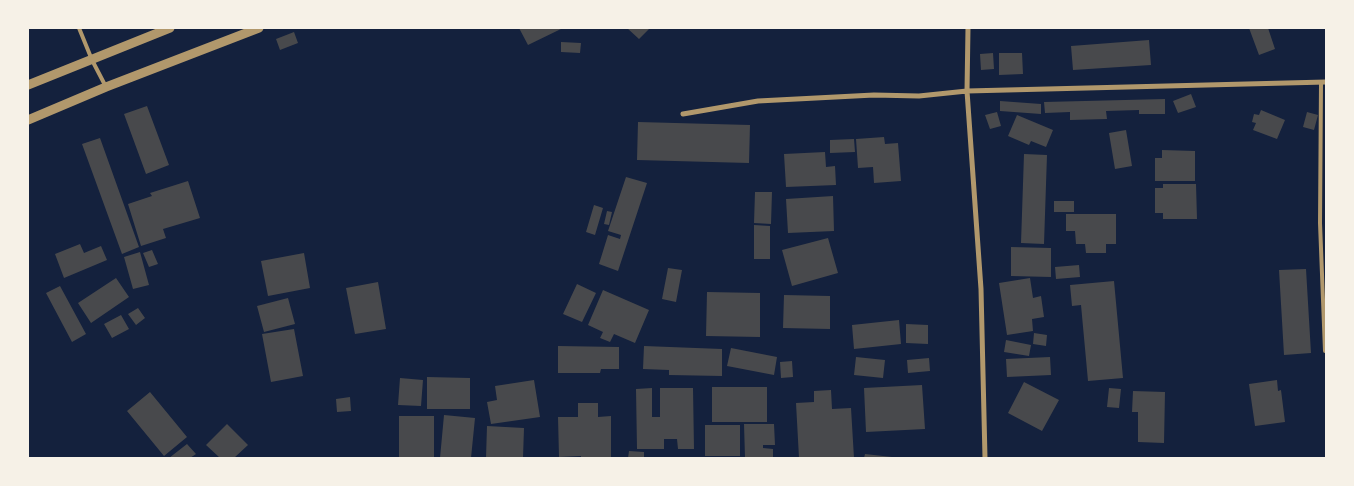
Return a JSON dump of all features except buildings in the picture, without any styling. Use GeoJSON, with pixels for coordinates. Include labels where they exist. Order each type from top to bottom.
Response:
{"type":"FeatureCollection","features":[{"type":"Feature","properties":{"kind":"street"},"geometry":{"type":"LineString","coordinates":[[28,85],[170,28]]}},
{"type":"Feature","properties":{"kind":"street"},"geometry":{"type":"LineString","coordinates":[[28,120],[106,87],[259,28]]}},
{"type":"Feature","properties":{"kind":"street"},"geometry":{"type":"LineString","coordinates":[[968,28],[967,91],[981,289],[985,458]]}},
{"type":"Feature","properties":{"kind":"street"},"geometry":{"type":"LineString","coordinates":[[683,114],[758,101],[919,96],[967,91],[1324,82]]}},
{"type":"Feature","properties":{"kind":"lane"},"geometry":{"type":"LineString","coordinates":[[79,28],[106,87]]}},
{"type":"Feature","properties":{"kind":"lane"},"geometry":{"type":"LineString","coordinates":[[1324,82],[1320,223],[1324,351]]}}]}
